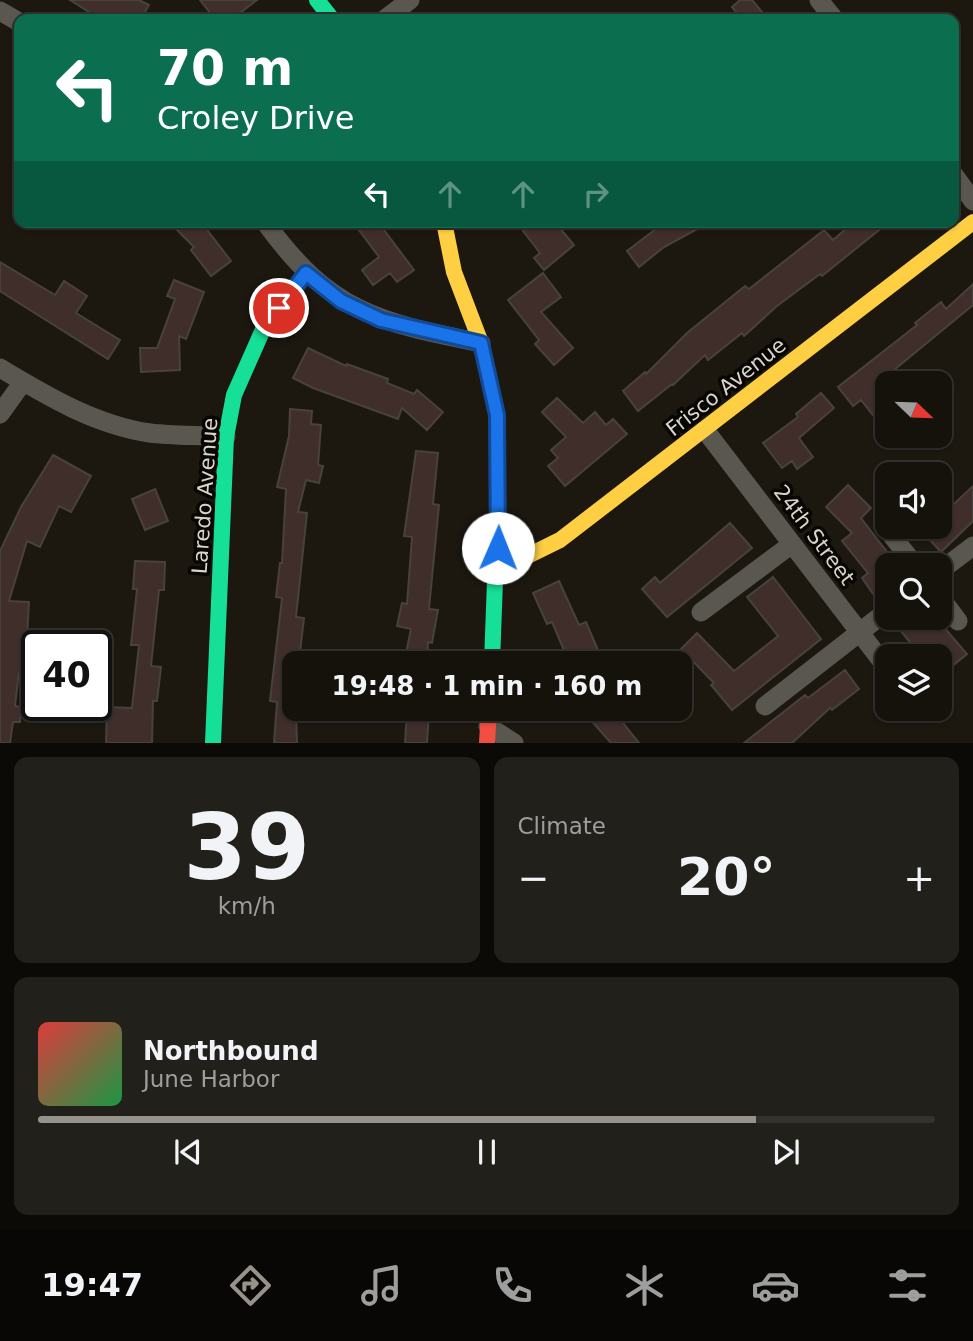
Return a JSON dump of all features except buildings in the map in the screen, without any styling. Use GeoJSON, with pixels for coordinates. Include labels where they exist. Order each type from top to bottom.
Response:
{"type":"FeatureCollection","features":[{"type":"Feature","properties":{"kind":"street"},"geometry":{"type":"LineString","coordinates":[[317,0],[328,14]]}},
{"type":"Feature","properties":{"kind":"street"},"geometry":{"type":"LineString","coordinates":[[392,14],[410,0]]}},
{"type":"Feature","properties":{"kind":"street"},"geometry":{"type":"LineString","coordinates":[[819,0],[830,14]]}},
{"type":"Feature","properties":{"kind":"street"},"geometry":{"type":"LineString","coordinates":[[959,183],[973,201]]}},
{"type":"Feature","properties":{"kind":"street","name":"Frisco Avenue"},"geometry":{"type":"LineString","coordinates":[[497,571],[560,540],[973,222]]}},
{"type":"Feature","properties":{"kind":"street"},"geometry":{"type":"LineString","coordinates":[[270,228],[306,273],[341,301],[381,320],[481,343]]}},
{"type":"Feature","properties":{"kind":"street"},"geometry":{"type":"LineString","coordinates":[[445,228],[454,272],[481,343],[497,415],[497,571],[493,651]]}},
{"type":"Feature","properties":{"kind":"street","name":"Laredo Avenue"},"geometry":{"type":"LineString","coordinates":[[213,743],[226,437],[234,395],[265,325],[306,273]]}},
{"type":"Feature","properties":{"kind":"street"},"geometry":{"type":"LineString","coordinates":[[0,368],[62,405],[99,420],[149,433],[226,437]]}},
{"type":"Feature","properties":{"kind":"street"},"geometry":{"type":"LineString","coordinates":[[0,414],[23,382]]}},
{"type":"Feature","properties":{"kind":"street","name":"24th Street"},"geometry":{"type":"LineString","coordinates":[[705,430],[875,652]]}},
{"type":"Feature","properties":{"kind":"street"},"geometry":{"type":"LineString","coordinates":[[895,539],[906,553]]}},
{"type":"Feature","properties":{"kind":"street"},"geometry":{"type":"LineString","coordinates":[[701,612],[792,544]]}},
{"type":"Feature","properties":{"kind":"street"},"geometry":{"type":"LineString","coordinates":[[952,562],[973,546]]}},
{"type":"Feature","properties":{"kind":"street"},"geometry":{"type":"LineString","coordinates":[[952,613],[958,621]]}},
{"type":"Feature","properties":{"kind":"street"},"geometry":{"type":"LineString","coordinates":[[765,706],[875,620]]}},
{"type":"Feature","properties":{"kind":"street"},"geometry":{"type":"LineString","coordinates":[[488,726],[514,743]]}},
{"type":"Feature","properties":{"kind":"traffic: fast"},"geometry":{"type":"LineString","coordinates":[[317,0],[328,14]]}},
{"type":"Feature","properties":{"kind":"traffic: fast"},"geometry":{"type":"LineString","coordinates":[[213,743],[226,437],[234,395],[265,325],[306,273]]}},
{"type":"Feature","properties":{"kind":"traffic: fast"},"geometry":{"type":"LineString","coordinates":[[492,651],[498,498]]}},
{"type":"Feature","properties":{"kind":"traffic: slow"},"geometry":{"type":"LineString","coordinates":[[497,571],[560,540],[973,222]]}},
{"type":"Feature","properties":{"kind":"traffic: slow"},"geometry":{"type":"LineString","coordinates":[[445,228],[454,272],[481,343],[497,415],[498,498]]}},
{"type":"Feature","properties":{"kind":"traffic: jam"},"geometry":{"type":"LineString","coordinates":[[487,743],[488,721]]}},
{"type":"Feature","properties":{"kind":"route"},"geometry":{"type":"LineString","coordinates":[[279,308],[306,273],[341,301],[381,320],[481,343],[497,415],[498,548]]}}]}
